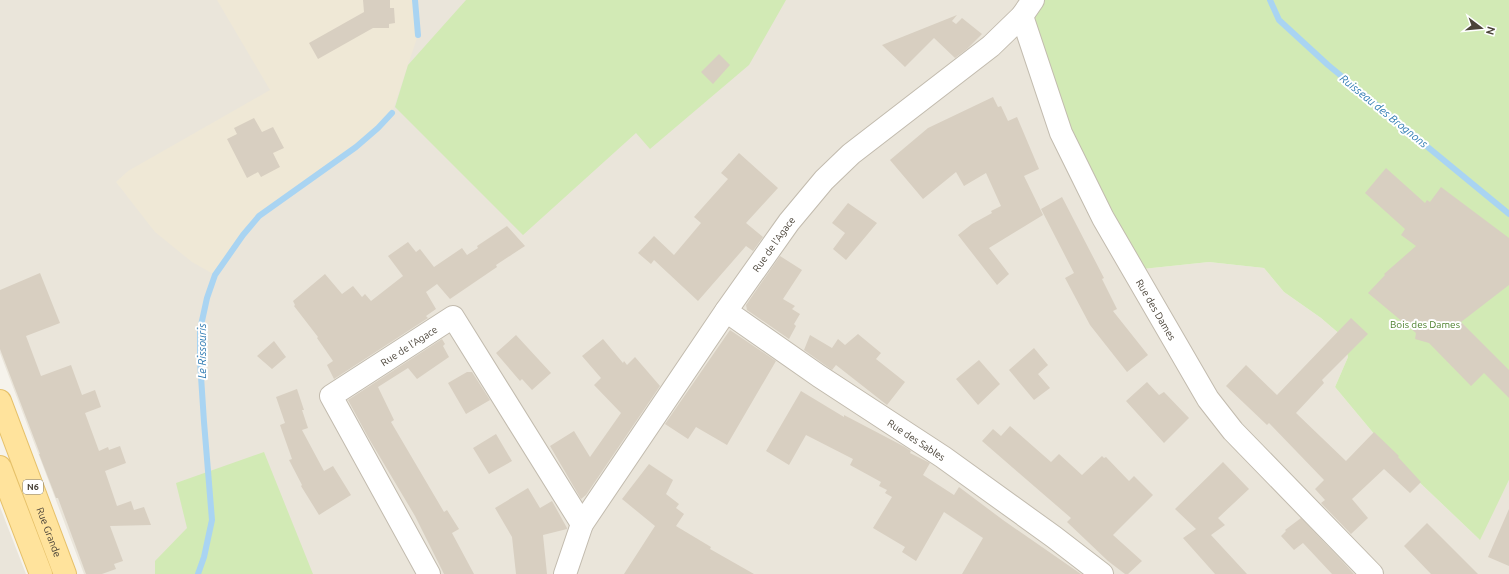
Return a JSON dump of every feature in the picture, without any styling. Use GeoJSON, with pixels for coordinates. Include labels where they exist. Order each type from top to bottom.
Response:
{"type":"FeatureCollection","features":[{"type":"Feature","properties":{"kind":"main road","name":"Rue Grande"},"geometry":{"type":"LineString","coordinates":[[0,401],[65,574]]}},
{"type":"Feature","properties":{"kind":"main road","name":"N6"},"geometry":{"type":"LineString","coordinates":[[0,468],[41,574]]}},
{"type":"Feature","properties":{"kind":"street","name":"Rue de l'Agace"},"geometry":{"type":"LineString","coordinates":[[568,573],[582,524],[726,311],[790,222],[824,180],[851,154],[991,46],[1028,8]]}},
{"type":"Feature","properties":{"kind":"street","name":"Rue des Dames"},"geometry":{"type":"LineString","coordinates":[[1028,8],[1060,133],[1103,218],[1208,399],[1233,431],[1372,574]]}},
{"type":"Feature","properties":{"kind":"street","name":"Rue des Sables"},"geometry":{"type":"LineString","coordinates":[[726,311],[820,376],[951,463],[1054,537],[1102,574]]}},
{"type":"Feature","properties":{"kind":"street","name":"Rue de l'Agace"},"geometry":{"type":"LineString","coordinates":[[429,574],[331,396],[453,317],[582,524]]}},
{"type":"Feature","properties":{"kind":"shaded area"},"geometry":{"type":"Polygon","coordinates":[[[0,0],[1033,0],[1133,270],[1209,262],[1264,268],[1284,292],[1321,318],[1342,336],[1348,357],[1335,387],[1395,459],[1479,539],[1509,480],[1509,574],[84,574],[0,353],[0,0]]]}},
{"type":"Feature","properties":{"kind":"shaded area"},"geometry":{"type":"Polygon","coordinates":[[[217,0],[415,0],[418,35],[392,113],[378,128],[356,147],[259,216],[243,235],[215,275],[192,262],[155,232],[116,182],[128,171],[270,90],[217,0]]]}},
{"type":"Feature","properties":{"kind":"shaded area"},"geometry":{"type":"Polygon","coordinates":[[[0,507],[26,574],[0,574],[0,507]]]}},
{"type":"Feature","properties":{"kind":"green space"},"geometry":{"type":"Polygon","coordinates":[[[466,0],[786,0],[749,65],[650,149],[636,133],[523,235],[395,107],[408,65],[466,0]]]}},
{"type":"Feature","properties":{"kind":"green space","name":"Bois des Dames"},"geometry":{"type":"Polygon","coordinates":[[[1033,0],[1509,0],[1509,480],[1480,540],[1395,459],[1335,387],[1348,357],[1342,336],[1321,318],[1284,292],[1264,268],[1209,262],[1133,270],[1103,218],[1022,16],[1033,0]]]}},
{"type":"Feature","properties":{"kind":"green space"},"geometry":{"type":"Polygon","coordinates":[[[264,452],[313,574],[155,574],[155,561],[187,528],[176,483],[264,452]]]}},
{"type":"Feature","properties":{"kind":"building"},"geometry":{"type":"Polygon","coordinates":[[[363,0],[390,0],[390,8],[394,8],[395,23],[389,24],[389,28],[373,28],[318,59],[309,43],[364,12],[363,0]]]}},
{"type":"Feature","properties":{"kind":"building"},"geometry":{"type":"Polygon","coordinates":[[[957,15],[952,21],[956,24],[962,18],[982,34],[967,49],[955,58],[934,38],[905,67],[882,45],[957,15]]]}},
{"type":"Feature","properties":{"kind":"building"},"geometry":{"type":"Polygon","coordinates":[[[719,54],[730,65],[713,84],[701,72],[719,54]]]}},
{"type":"Feature","properties":{"kind":"building"},"geometry":{"type":"Polygon","coordinates":[[[993,97],[998,107],[1001,106],[1008,121],[1017,117],[1039,169],[1024,176],[1043,215],[989,248],[1009,274],[997,285],[958,235],[972,224],[992,213],[991,211],[1001,206],[986,173],[964,186],[956,172],[923,199],[890,160],[928,128],[993,97]]]}},
{"type":"Feature","properties":{"kind":"building"},"geometry":{"type":"Polygon","coordinates":[[[254,118],[262,132],[273,127],[284,148],[273,153],[280,167],[261,177],[258,172],[247,178],[227,139],[237,134],[234,128],[254,118]]]}},
{"type":"Feature","properties":{"kind":"building"},"geometry":{"type":"Polygon","coordinates":[[[739,153],[778,188],[746,223],[763,237],[753,251],[746,246],[698,301],[654,260],[651,264],[638,253],[654,236],[674,255],[701,223],[694,217],[728,179],[721,173],[739,153]]]}},
{"type":"Feature","properties":{"kind":"building"},"geometry":{"type":"Polygon","coordinates":[[[1386,168],[1425,203],[1427,200],[1430,202],[1441,187],[1509,238],[1509,285],[1461,322],[1509,370],[1509,398],[1484,373],[1471,386],[1429,343],[1415,339],[1416,333],[1368,293],[1385,275],[1384,274],[1416,246],[1401,235],[1405,229],[1365,193],[1386,168]]]}},
{"type":"Feature","properties":{"kind":"building"},"geometry":{"type":"Polygon","coordinates":[[[1062,197],[1104,278],[1102,279],[1117,309],[1113,311],[1148,355],[1127,372],[1090,325],[1065,278],[1074,273],[1041,209],[1062,197]]]}},
{"type":"Feature","properties":{"kind":"building"},"geometry":{"type":"Polygon","coordinates":[[[848,203],[877,223],[846,260],[833,249],[845,233],[832,223],[848,203]]]}},
{"type":"Feature","properties":{"kind":"building"},"geometry":{"type":"Polygon","coordinates":[[[507,226],[525,246],[496,265],[497,267],[450,299],[437,284],[426,292],[436,309],[426,316],[428,318],[334,379],[327,365],[333,361],[317,338],[318,337],[294,306],[293,301],[325,274],[342,294],[353,286],[362,297],[365,294],[371,301],[403,276],[388,256],[408,242],[416,252],[420,249],[434,267],[462,248],[467,255],[478,248],[477,246],[507,226]]]}},
{"type":"Feature","properties":{"kind":"building"},"geometry":{"type":"Polygon","coordinates":[[[780,256],[802,270],[783,299],[795,306],[792,309],[800,314],[794,324],[796,326],[789,339],[747,310],[746,305],[780,256]]]}},
{"type":"Feature","properties":{"kind":"building"},"geometry":{"type":"Polygon","coordinates":[[[40,273],[60,323],[26,336],[41,376],[71,365],[82,395],[95,390],[101,407],[85,413],[99,451],[108,447],[109,450],[120,446],[126,463],[105,471],[117,506],[131,501],[134,510],[144,507],[151,525],[110,526],[123,561],[114,564],[116,569],[102,574],[86,574],[0,349],[0,290],[40,273]]]}},
{"type":"Feature","properties":{"kind":"building"},"geometry":{"type":"Polygon","coordinates":[[[1351,318],[1368,334],[1322,380],[1324,383],[1296,413],[1346,461],[1374,432],[1399,456],[1398,457],[1421,482],[1410,493],[1384,469],[1352,499],[1368,518],[1351,534],[1321,503],[1325,500],[1315,489],[1324,480],[1269,423],[1267,425],[1226,386],[1246,365],[1277,395],[1351,318]]]}},
{"type":"Feature","properties":{"kind":"building"},"geometry":{"type":"Polygon","coordinates":[[[730,330],[776,361],[727,445],[696,427],[688,439],[665,424],[730,330]]]}},
{"type":"Feature","properties":{"kind":"building"},"geometry":{"type":"Polygon","coordinates":[[[858,334],[881,353],[876,359],[905,382],[887,405],[836,365],[832,370],[804,350],[810,335],[832,348],[838,339],[845,345],[858,334]]]}},
{"type":"Feature","properties":{"kind":"building"},"geometry":{"type":"Polygon","coordinates":[[[516,335],[551,373],[532,390],[522,379],[520,381],[496,353],[516,335]]]}},
{"type":"Feature","properties":{"kind":"building"},"geometry":{"type":"Polygon","coordinates":[[[442,339],[445,344],[443,346],[449,357],[417,379],[408,368],[378,387],[394,420],[391,422],[444,512],[447,510],[459,529],[452,533],[474,574],[444,574],[415,516],[348,400],[442,339]]]}},
{"type":"Feature","properties":{"kind":"building"},"geometry":{"type":"Polygon","coordinates":[[[603,339],[623,363],[624,361],[627,365],[635,357],[660,386],[586,495],[581,499],[550,446],[574,431],[590,457],[621,413],[594,385],[601,378],[582,356],[603,339]]]}},
{"type":"Feature","properties":{"kind":"building"},"geometry":{"type":"Polygon","coordinates":[[[274,341],[286,357],[272,369],[257,356],[274,341]]]}},
{"type":"Feature","properties":{"kind":"building"},"geometry":{"type":"Polygon","coordinates":[[[1034,348],[1048,365],[1038,374],[1050,388],[1034,400],[1009,370],[1034,348]]]}},
{"type":"Feature","properties":{"kind":"building"},"geometry":{"type":"Polygon","coordinates":[[[979,360],[1000,384],[978,405],[956,379],[979,360]]]}},
{"type":"Feature","properties":{"kind":"building"},"geometry":{"type":"Polygon","coordinates":[[[467,372],[472,372],[490,400],[466,414],[448,383],[467,372]]]}},
{"type":"Feature","properties":{"kind":"building"},"geometry":{"type":"Polygon","coordinates":[[[1147,382],[1159,395],[1164,392],[1189,418],[1164,443],[1126,401],[1147,382]]]}},
{"type":"Feature","properties":{"kind":"building"},"geometry":{"type":"Polygon","coordinates":[[[297,389],[308,428],[302,430],[324,471],[333,466],[351,495],[319,515],[301,486],[302,485],[289,460],[292,459],[280,425],[285,423],[276,397],[297,389]]]}},
{"type":"Feature","properties":{"kind":"building"},"geometry":{"type":"Polygon","coordinates":[[[801,391],[844,417],[844,415],[905,447],[911,451],[910,453],[930,463],[923,475],[954,495],[959,487],[1003,520],[1081,574],[962,574],[983,538],[944,512],[916,561],[902,552],[905,547],[873,528],[892,497],[885,493],[887,490],[879,486],[881,482],[850,465],[853,459],[806,435],[789,465],[766,451],[801,391]]]}},
{"type":"Feature","properties":{"kind":"building"},"geometry":{"type":"Polygon","coordinates":[[[1010,426],[1051,462],[1059,454],[1082,475],[1102,456],[1104,458],[1106,457],[1129,481],[1134,476],[1153,495],[1113,535],[1142,561],[1128,574],[1125,574],[1108,561],[1067,522],[1071,518],[982,441],[993,429],[1001,436],[1010,426]]]}},
{"type":"Feature","properties":{"kind":"building"},"geometry":{"type":"Polygon","coordinates":[[[496,434],[512,461],[489,474],[473,448],[496,434]]]}},
{"type":"Feature","properties":{"kind":"building"},"geometry":{"type":"Polygon","coordinates":[[[1223,462],[1249,489],[1218,518],[1225,525],[1211,535],[1247,574],[1215,574],[1183,538],[1196,529],[1175,509],[1223,462]]]}},
{"type":"Feature","properties":{"kind":"building"},"geometry":{"type":"Polygon","coordinates":[[[649,464],[673,480],[666,494],[679,504],[676,508],[684,514],[676,526],[711,547],[710,549],[754,574],[624,574],[655,526],[622,499],[649,464]]]}},
{"type":"Feature","properties":{"kind":"building"},"geometry":{"type":"Polygon","coordinates":[[[528,488],[540,508],[552,501],[567,528],[543,535],[547,574],[516,574],[512,537],[495,508],[528,488]]]}},
{"type":"Feature","properties":{"kind":"building"},"geometry":{"type":"Polygon","coordinates":[[[1509,509],[1509,566],[1488,557],[1509,509]]]}},
{"type":"Feature","properties":{"kind":"building"},"geometry":{"type":"Polygon","coordinates":[[[1301,518],[1354,574],[1332,574],[1303,543],[1294,550],[1281,536],[1286,531],[1285,530],[1301,518]]]}},
{"type":"Feature","properties":{"kind":"building"},"geometry":{"type":"Polygon","coordinates":[[[1427,523],[1478,574],[1431,574],[1404,546],[1427,523]]]}},
{"type":"Feature","properties":{"kind":"waterway"},"geometry":{"type":"LineString","coordinates":[[415,0],[418,35]]}},
{"type":"Feature","properties":{"kind":"waterway","name":"Ruisseau des Brognons"},"geometry":{"type":"LineString","coordinates":[[1270,0],[1279,20],[1328,65],[1509,214]]}},
{"type":"Feature","properties":{"kind":"waterway","name":"Le Rissouris"},"geometry":{"type":"LineString","coordinates":[[198,574],[204,557],[212,520],[200,361],[200,330],[207,298],[215,275],[243,235],[259,216],[356,147],[378,128],[392,113]]}}]}
